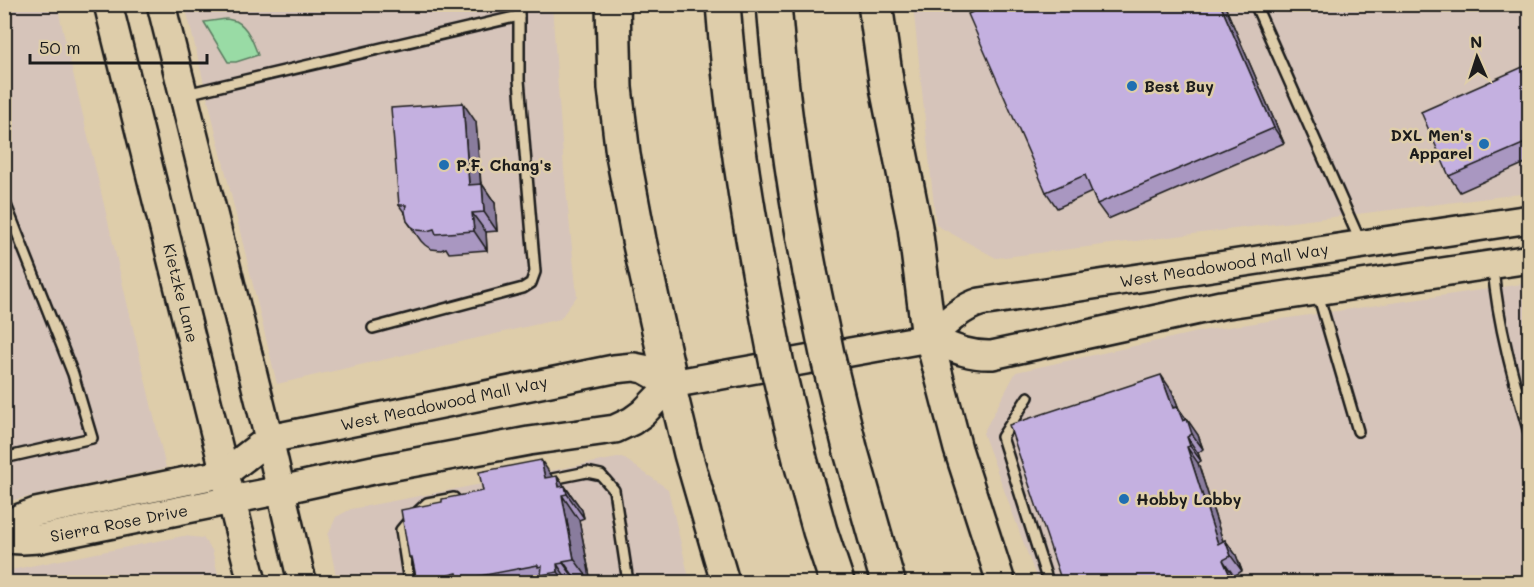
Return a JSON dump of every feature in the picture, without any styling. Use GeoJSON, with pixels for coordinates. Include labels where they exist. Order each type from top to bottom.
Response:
{"type":"FeatureCollection","features":[{"type":"Feature","properties":{"kind":"highway"},"geometry":{"type":"LineString","coordinates":[[613,4],[615,88],[623,155],[671,384]]}},
{"type":"Feature","properties":{"kind":"highway"},"geometry":{"type":"LineString","coordinates":[[723,4],[747,206],[777,365],[800,459],[837,582]]}},
{"type":"Feature","properties":{"kind":"highway"},"geometry":{"type":"LineString","coordinates":[[774,4],[783,93],[801,226],[810,272],[850,448],[888,582]]}},
{"type":"Feature","properties":{"kind":"highway"},"geometry":{"type":"LineString","coordinates":[[875,4],[887,87],[915,227],[929,338]]}},
{"type":"Feature","properties":{"kind":"main road","name":"Kietzke Lane"},"geometry":{"type":"LineString","coordinates":[[108,4],[252,582]]}},
{"type":"Feature","properties":{"kind":"main road"},"geometry":{"type":"LineString","coordinates":[[161,4],[269,439],[302,582]]}},
{"type":"Feature","properties":{"kind":"main road","name":"West Meadowood Mall Way"},"geometry":{"type":"LineString","coordinates":[[929,338],[953,317],[980,302],[1530,219]]}},
{"type":"Feature","properties":{"kind":"main road"},"geometry":{"type":"LineString","coordinates":[[232,500],[478,449],[615,429],[643,413],[671,384],[929,338],[962,352],[992,355],[1221,305],[1530,260]]}},
{"type":"Feature","properties":{"kind":"main road"},"geometry":{"type":"LineString","coordinates":[[929,338],[958,449],[1001,582]]}},
{"type":"Feature","properties":{"kind":"main road","name":"West Meadowood Mall Way"},"geometry":{"type":"LineString","coordinates":[[225,472],[269,439],[614,369],[634,367],[644,369],[671,384]]}},
{"type":"Feature","properties":{"kind":"main road"},"geometry":{"type":"LineString","coordinates":[[671,384],[688,454],[725,582]]}},
{"type":"Feature","properties":{"kind":"main road","name":"Sierra Rose Drive"},"geometry":{"type":"LineString","coordinates":[[4,528],[36,512],[225,472]]}},
{"type":"Feature","properties":{"kind":"main road","name":"Sierra Rose Drive"},"geometry":{"type":"LineString","coordinates":[[4,539],[39,539],[232,500]]}},
{"type":"Feature","properties":{"kind":"lane"},"geometry":{"type":"LineString","coordinates":[[373,328],[523,288],[531,283],[535,272],[519,80],[519,4]]}},
{"type":"Feature","properties":{"kind":"lane"},"geometry":{"type":"LineString","coordinates":[[1255,4],[1361,244]]}},
{"type":"Feature","properties":{"kind":"lane"},"geometry":{"type":"LineString","coordinates":[[1527,4],[1530,9]]}},
{"type":"Feature","properties":{"kind":"lane"},"geometry":{"type":"LineString","coordinates":[[184,95],[519,16]]}},
{"type":"Feature","properties":{"kind":"lane"},"geometry":{"type":"LineString","coordinates":[[4,200],[73,374],[92,438],[4,458]]}},
{"type":"Feature","properties":{"kind":"lane"},"geometry":{"type":"LineString","coordinates":[[1492,265],[1500,322],[1530,436]]}},
{"type":"Feature","properties":{"kind":"lane"},"geometry":{"type":"LineString","coordinates":[[1317,291],[1358,431]]}},
{"type":"Feature","properties":{"kind":"lane"},"geometry":{"type":"LineString","coordinates":[[1028,397],[1002,436],[1048,582]]}},
{"type":"Feature","properties":{"kind":"lane"},"geometry":{"type":"LineString","coordinates":[[541,481],[587,472],[601,475],[614,490],[628,582]]}},
{"type":"Feature","properties":{"kind":"lane"},"geometry":{"type":"LineString","coordinates":[[409,582],[401,530],[427,503],[461,497]]}},
{"type":"Feature","properties":{"kind":"shaded area"},"geometry":{"type":"Polygon","coordinates":[[[5,5],[57,5],[166,468],[5,502],[5,5]]]}},
{"type":"Feature","properties":{"kind":"shaded area"},"geometry":{"type":"Polygon","coordinates":[[[185,5],[552,5],[564,170],[577,296],[560,319],[277,384],[185,5]]]}},
{"type":"Feature","properties":{"kind":"shaded area"},"geometry":{"type":"Polygon","coordinates":[[[913,5],[1529,5],[1529,193],[996,258],[936,225],[913,5]]]}},
{"type":"Feature","properties":{"kind":"shaded area"},"geometry":{"type":"Polygon","coordinates":[[[1529,283],[1529,582],[1038,582],[983,433],[1016,372],[1207,330],[1529,283]]]}},
{"type":"Feature","properties":{"kind":"shaded area"},"geometry":{"type":"Polygon","coordinates":[[[622,457],[668,489],[690,582],[337,582],[328,535],[336,517],[351,509],[622,457]]]}},
{"type":"Feature","properties":{"kind":"shaded area"},"geometry":{"type":"Polygon","coordinates":[[[183,536],[203,538],[212,550],[220,582],[5,582],[5,571],[183,536]]]}},
{"type":"Feature","properties":{"kind":"green space"},"geometry":{"type":"Polygon","coordinates":[[[226,19],[236,21],[244,27],[258,55],[236,62],[228,62],[204,22],[226,19]]]}},
{"type":"Feature","properties":{"kind":"building","name":"Best Buy"},"geometry":{"type":"Polygon","coordinates":[[[991,4],[1220,4],[1274,128],[1097,204],[1085,175],[1046,192],[968,14],[991,4]]]}},
{"type":"Feature","properties":{"kind":"building","name":"DXL Men's Apparel"},"geometry":{"type":"Polygon","coordinates":[[[1525,66],[1530,77],[1530,141],[1449,176],[1421,112],[1525,66]]]}},
{"type":"Feature","properties":{"kind":"building","name":"P.F. Chang's"},"geometry":{"type":"Polygon","coordinates":[[[463,103],[469,185],[482,184],[484,212],[472,213],[474,231],[436,234],[434,229],[417,230],[407,221],[406,205],[399,205],[391,108],[463,103]]]}},
{"type":"Feature","properties":{"kind":"building","name":"Hobby Lobby"},"geometry":{"type":"Polygon","coordinates":[[[1161,375],[1173,408],[1177,407],[1183,421],[1187,419],[1192,434],[1187,437],[1190,446],[1187,447],[1218,544],[1225,540],[1231,556],[1223,560],[1233,582],[1062,582],[1009,425],[1161,375]]]}},
{"type":"Feature","properties":{"kind":"building"},"geometry":{"type":"Polygon","coordinates":[[[541,460],[545,478],[557,476],[559,487],[565,486],[567,494],[562,495],[574,559],[557,564],[558,572],[541,575],[542,566],[538,567],[538,565],[459,580],[457,573],[449,575],[451,582],[417,582],[412,557],[409,557],[401,510],[483,491],[479,472],[541,460]]]}},
{"type":"Feature","properties":{"kind":"place","name":"Best Buy"},"geometry":{"type":"Point","coordinates":[1132,86]}},
{"type":"Feature","properties":{"kind":"place","name":"DXL Men's Apparel"},"geometry":{"type":"Point","coordinates":[1484,144]}},
{"type":"Feature","properties":{"kind":"place","name":"P.F. Chang's"},"geometry":{"type":"Point","coordinates":[444,165]}},
{"type":"Feature","properties":{"kind":"place","name":"Hobby Lobby"},"geometry":{"type":"Point","coordinates":[1124,499]}}]}
